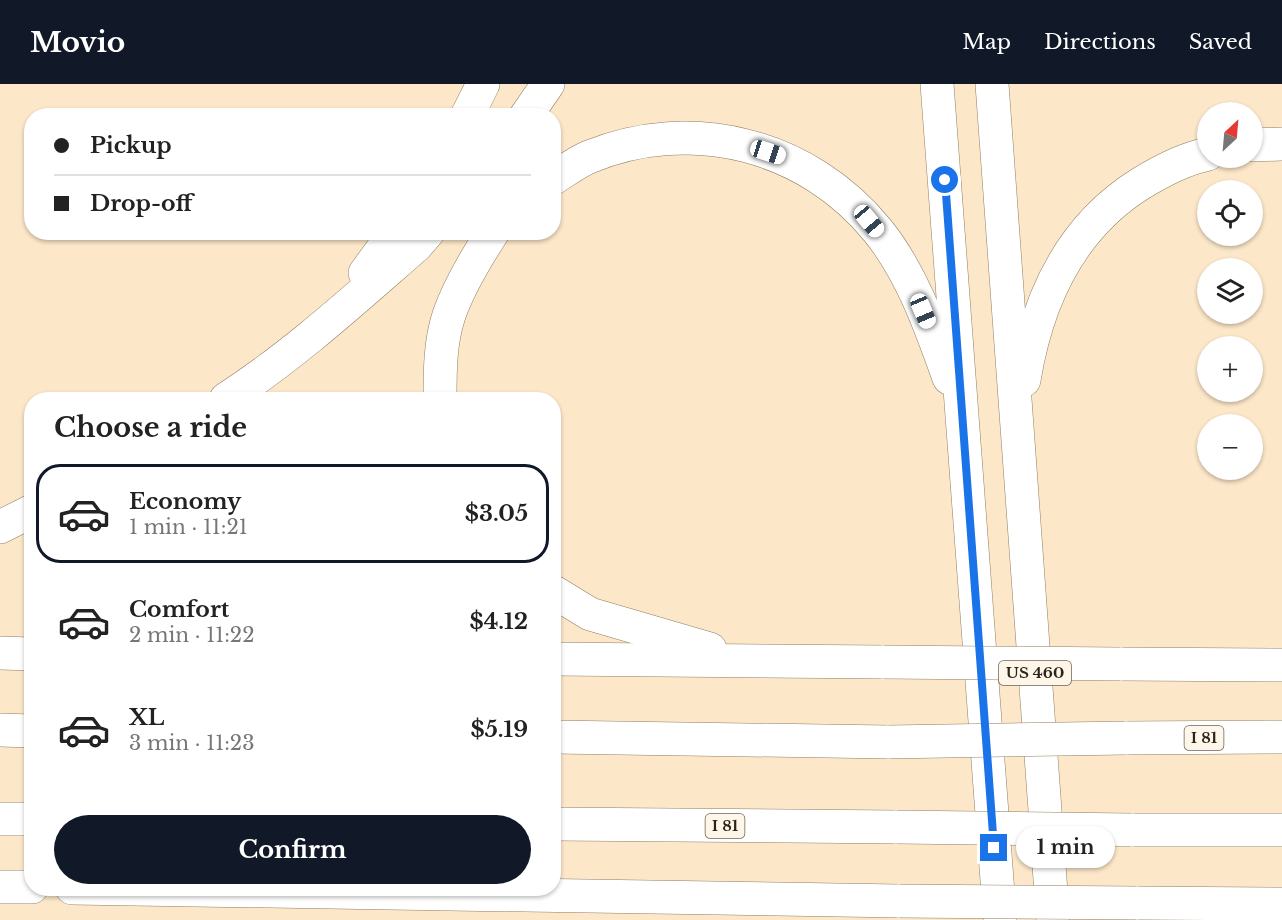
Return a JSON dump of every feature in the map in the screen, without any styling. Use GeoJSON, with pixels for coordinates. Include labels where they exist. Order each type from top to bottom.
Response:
{"type":"FeatureCollection","features":[{"type":"Feature","properties":{"kind":"highway"},"geometry":{"type":"LineString","coordinates":[[471,108],[483,84]]}},
{"type":"Feature","properties":{"kind":"highway"},"geometry":{"type":"LineString","coordinates":[[532,108],[548,84]]}},
{"type":"Feature","properties":{"kind":"highway","name":"US 460"},"geometry":{"type":"LineString","coordinates":[[938,84],[1000,920]]}},
{"type":"Feature","properties":{"kind":"highway","name":"US 460"},"geometry":{"type":"LineString","coordinates":[[992,84],[1053,920]]}},
{"type":"Feature","properties":{"kind":"highway"},"geometry":{"type":"LineString","coordinates":[[561,174],[587,158],[628,144],[671,138],[715,139],[756,148],[781,156],[802,167],[837,189],[860,209],[896,255],[936,343],[962,418]]}},
{"type":"Feature","properties":{"kind":"highway"},"geometry":{"type":"LineString","coordinates":[[1263,145],[1282,144]]}},
{"type":"Feature","properties":{"kind":"highway"},"geometry":{"type":"LineString","coordinates":[[1016,426],[1036,325],[1050,288],[1071,250],[1093,222],[1118,199],[1152,176],[1197,158]]}},
{"type":"Feature","properties":{"kind":"highway"},"geometry":{"type":"LineString","coordinates":[[320,328],[388,240]]}},
{"type":"Feature","properties":{"kind":"highway"},"geometry":{"type":"LineString","coordinates":[[236,392],[281,361],[421,240]]}},
{"type":"Feature","properties":{"kind":"highway"},"geometry":{"type":"LineString","coordinates":[[440,392],[441,358],[448,316],[462,284],[489,240]]}},
{"type":"Feature","properties":{"kind":"highway"},"geometry":{"type":"LineString","coordinates":[[0,526],[24,516]]}},
{"type":"Feature","properties":{"kind":"highway"},"geometry":{"type":"LineString","coordinates":[[561,596],[590,614],[688,644],[761,661]]}},
{"type":"Feature","properties":{"kind":"highway"},"geometry":{"type":"LineString","coordinates":[[1208,665],[1282,647]]}},
{"type":"Feature","properties":{"kind":"highway"},"geometry":{"type":"LineString","coordinates":[[0,653],[24,654]]}},
{"type":"Feature","properties":{"kind":"highway"},"geometry":{"type":"LineString","coordinates":[[561,659],[1282,666]]}},
{"type":"Feature","properties":{"kind":"highway"},"geometry":{"type":"LineString","coordinates":[[0,730],[24,731]]}},
{"type":"Feature","properties":{"kind":"highway","name":"I 81"},"geometry":{"type":"LineString","coordinates":[[561,737],[889,742],[1282,737]]}},
{"type":"Feature","properties":{"kind":"highway"},"geometry":{"type":"LineString","coordinates":[[0,819],[24,819]]}},
{"type":"Feature","properties":{"kind":"highway","name":"I 81"},"geometry":{"type":"LineString","coordinates":[[561,824],[1282,830]]}},
{"type":"Feature","properties":{"kind":"highway"},"geometry":{"type":"LineString","coordinates":[[0,887],[24,887]]}},
{"type":"Feature","properties":{"kind":"highway"},"geometry":{"type":"LineString","coordinates":[[546,896],[1282,904]]}},
{"type":"Feature","properties":{"kind":"highway"},"geometry":{"type":"LineString","coordinates":[[695,920],[783,900]]}},
{"type":"Feature","properties":{"kind":"route"},"geometry":{"type":"LineString","coordinates":[[945,180],[994,848]]}}]}
